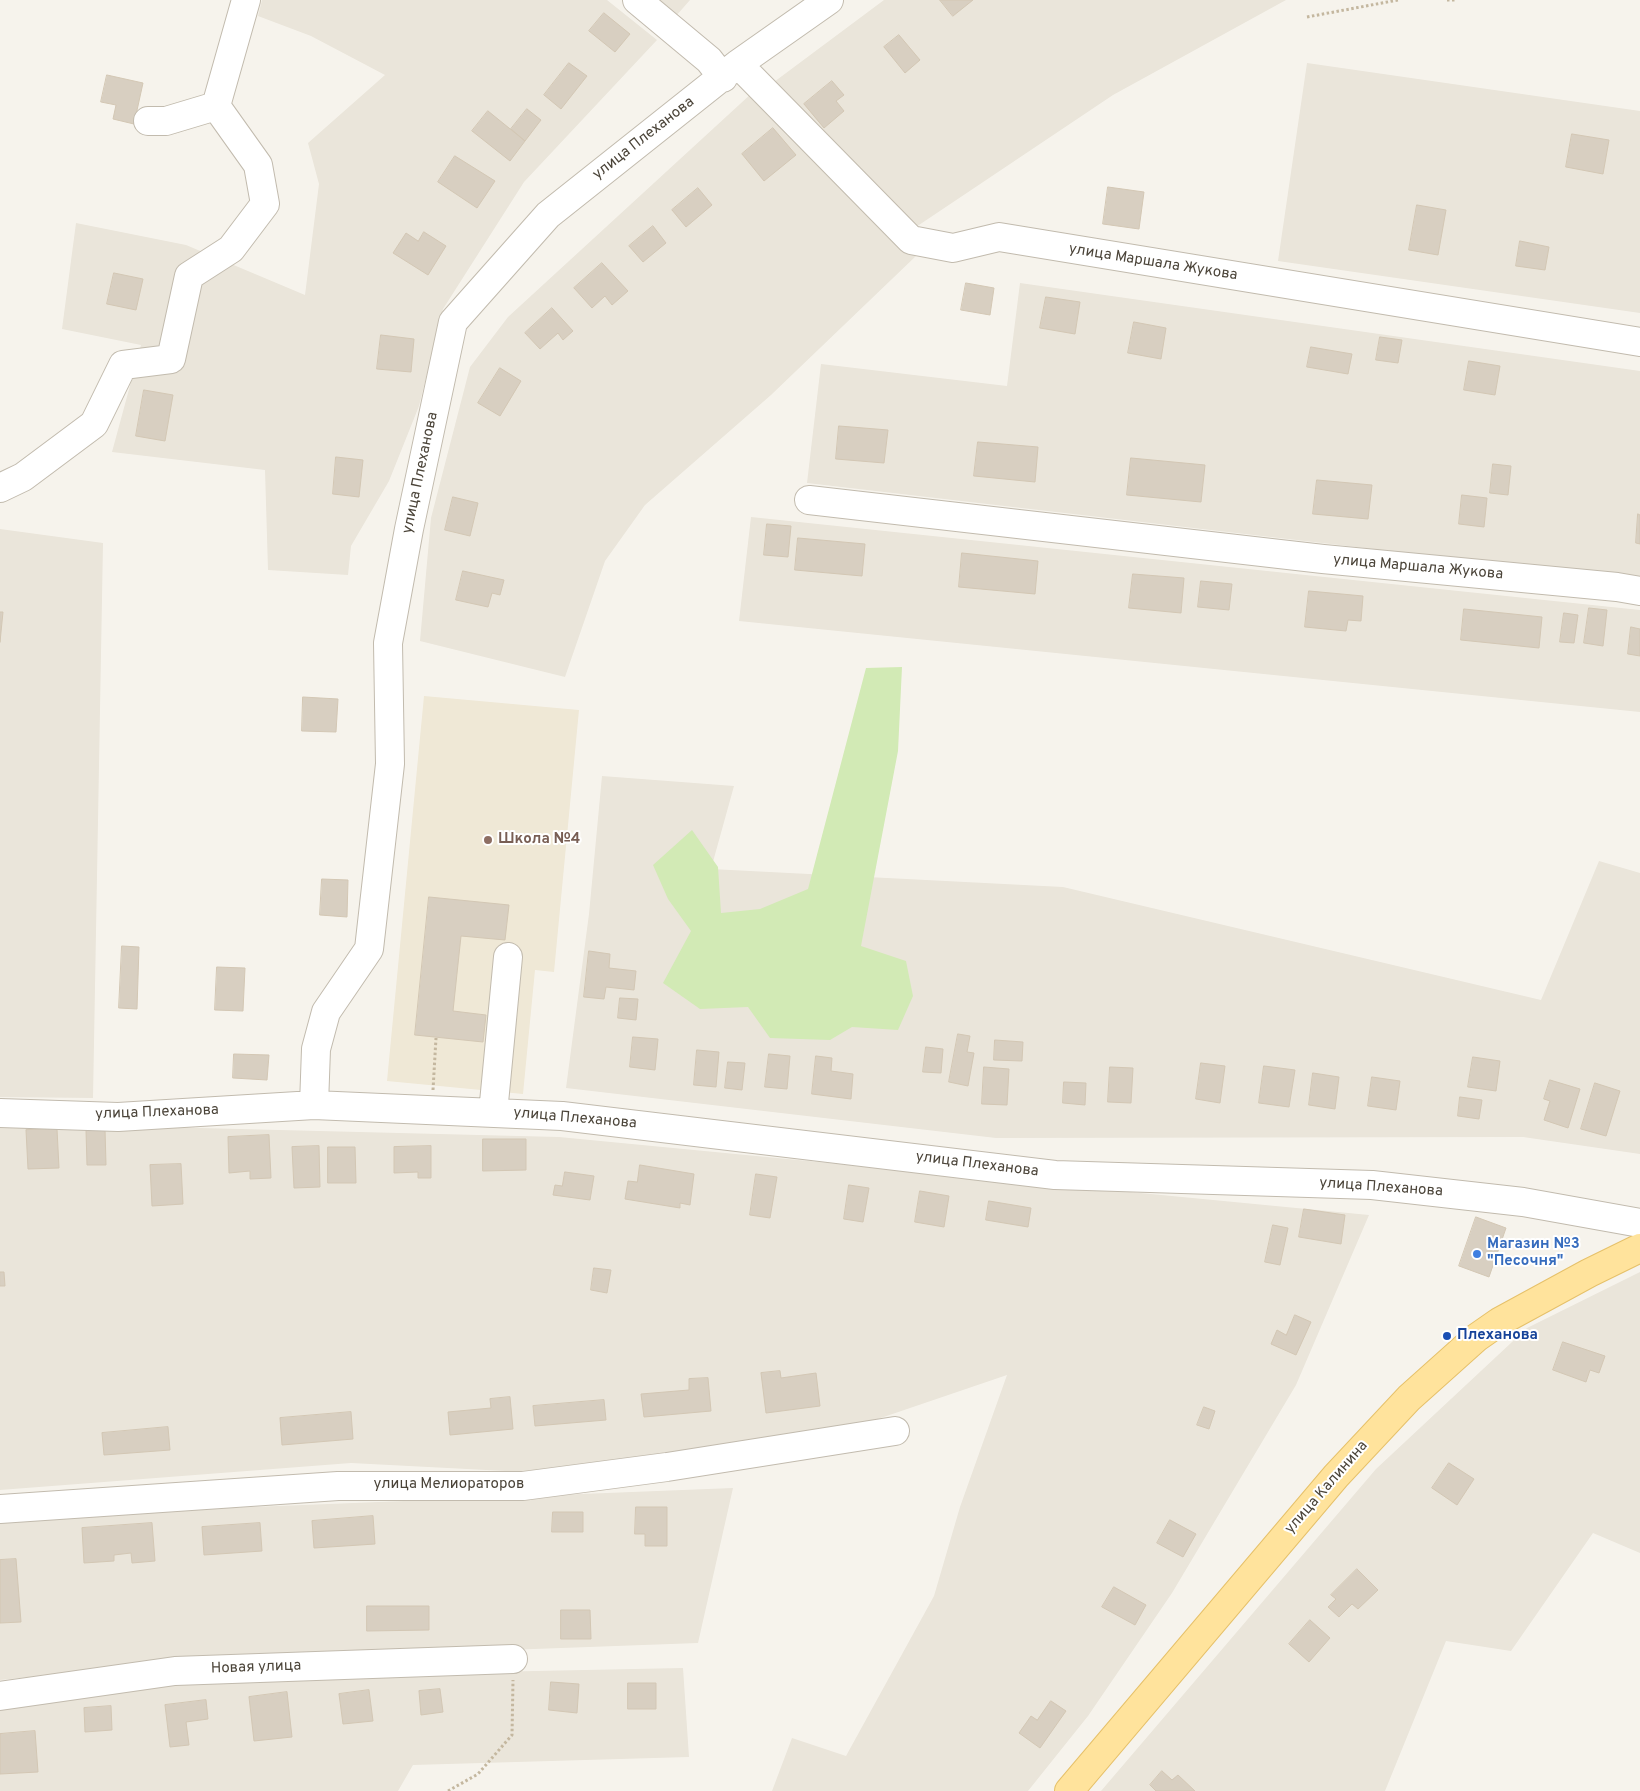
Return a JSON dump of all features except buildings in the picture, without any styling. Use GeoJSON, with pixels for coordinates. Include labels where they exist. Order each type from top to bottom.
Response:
{"type":"FeatureCollection","features":[{"type":"Feature","properties":{"kind":"main road","name":"улица Калинина"},"geometry":{"type":"LineString","coordinates":[[1069,1791],[1336,1476],[1409,1398],[1476,1338],[1499,1322],[1589,1273],[1640,1248]]}},
{"type":"Feature","properties":{"kind":"street"},"geometry":{"type":"LineString","coordinates":[[216,106],[246,0]]}},
{"type":"Feature","properties":{"kind":"street","name":"улица Маршала Жукова"},"geometry":{"type":"LineString","coordinates":[[637,0],[709,60],[730,71],[911,240],[953,248],[1000,237],[1640,342]]}},
{"type":"Feature","properties":{"kind":"street","name":"улица Плеханова"},"geometry":{"type":"LineString","coordinates":[[314,1105],[316,1049],[326,1012],[369,949],[390,764],[388,643],[409,529],[452,322],[548,215],[730,71],[829,0]]}},
{"type":"Feature","properties":{"kind":"street"},"geometry":{"type":"LineString","coordinates":[[148,121],[166,121],[216,106]]}},
{"type":"Feature","properties":{"kind":"street"},"geometry":{"type":"LineString","coordinates":[[0,488],[23,477],[94,424],[123,365],[171,359],[189,276],[231,249],[265,204],[258,165],[216,106]]}},
{"type":"Feature","properties":{"kind":"street","name":"улица Маршала Жукова"},"geometry":{"type":"LineString","coordinates":[[809,500],[1323,559],[1617,587],[1640,591]]}},
{"type":"Feature","properties":{"kind":"street"},"geometry":{"type":"LineString","coordinates":[[493,1113],[508,957]]}},
{"type":"Feature","properties":{"kind":"street","name":"улица Плеханова"},"geometry":{"type":"LineString","coordinates":[[0,1114],[118,1118],[314,1105],[432,1112],[562,1116],[1055,1175],[1372,1185],[1523,1202],[1640,1223]]}},
{"type":"Feature","properties":{"kind":"street","name":"улица Мелиораторов"},"geometry":{"type":"LineString","coordinates":[[0,1509],[338,1486],[523,1486],[676,1465],[895,1431]]}},
{"type":"Feature","properties":{"kind":"street","name":"Новая улица"},"geometry":{"type":"LineString","coordinates":[[0,1696],[175,1671],[513,1660]]}},
{"type":"Feature","properties":{"kind":"path"},"geometry":{"type":"LineString","coordinates":[[1308,17],[1398,0]]}},
{"type":"Feature","properties":{"kind":"path"},"geometry":{"type":"LineString","coordinates":[[1448,0],[1456,0]]}},
{"type":"Feature","properties":{"kind":"path"},"geometry":{"type":"LineString","coordinates":[[432,1112],[436,1038]]}},
{"type":"Feature","properties":{"kind":"path"},"geometry":{"type":"LineString","coordinates":[[448,1791],[478,1774],[512,1735],[513,1660]]}},
{"type":"Feature","properties":{"kind":"shaded area"},"geometry":{"type":"Polygon","coordinates":[[[262,0],[607,0],[657,40],[524,182],[443,309],[419,406],[389,481],[351,546],[348,575],[268,570],[265,470],[112,452],[141,345],[62,329],[76,223],[186,245],[305,295],[319,184],[308,143],[385,75],[311,36],[258,16],[262,0]]]}},
{"type":"Feature","properties":{"kind":"shaded area"},"geometry":{"type":"Polygon","coordinates":[[[655,0],[690,0],[676,16],[655,0]]]}},
{"type":"Feature","properties":{"kind":"shaded area"},"geometry":{"type":"Polygon","coordinates":[[[884,0],[1286,0],[1113,95],[913,229],[774,82],[884,0]]]}},
{"type":"Feature","properties":{"kind":"shaded area"},"geometry":{"type":"Polygon","coordinates":[[[1307,63],[1640,111],[1640,313],[1278,261],[1307,63]]]}},
{"type":"Feature","properties":{"kind":"shaded area"},"geometry":{"type":"Polygon","coordinates":[[[752,93],[916,256],[771,395],[645,505],[605,561],[565,677],[420,641],[431,518],[470,367],[508,317],[752,93]]]}},
{"type":"Feature","properties":{"kind":"shaded area"},"geometry":{"type":"Polygon","coordinates":[[[1020,283],[1640,371],[1640,580],[807,483],[821,364],[1007,386],[1020,283]]]}},
{"type":"Feature","properties":{"kind":"shaded area"},"geometry":{"type":"Polygon","coordinates":[[[751,517],[1640,610],[1640,712],[739,621],[751,517]]]}},
{"type":"Feature","properties":{"kind":"shaded area"},"geometry":{"type":"Polygon","coordinates":[[[0,529],[103,543],[93,1098],[0,1097],[0,529]]]}},
{"type":"Feature","properties":{"kind":"shaded area","name":"Школа №4"},"geometry":{"type":"Polygon","coordinates":[[[424,696],[579,710],[554,972],[535,970],[523,1094],[387,1081],[424,696]]]}},
{"type":"Feature","properties":{"kind":"shaded area"},"geometry":{"type":"Polygon","coordinates":[[[602,776],[734,786],[711,869],[1063,887],[1541,1000],[1599,861],[1640,873],[1640,1154],[1523,1137],[996,1138],[566,1088],[589,914],[602,776]]]}},
{"type":"Feature","properties":{"kind":"shaded area"},"geometry":{"type":"Polygon","coordinates":[[[0,1123],[559,1137],[1369,1215],[1296,1385],[1172,1593],[1088,1716],[1028,1791],[772,1791],[792,1738],[846,1756],[934,1596],[960,1507],[1007,1375],[866,1423],[673,1461],[525,1472],[351,1463],[0,1490],[0,1123]]]}},
{"type":"Feature","properties":{"kind":"shaded area"},"geometry":{"type":"Polygon","coordinates":[[[1640,1272],[1640,1553],[1593,1533],[1511,1651],[1446,1641],[1385,1791],[1101,1791],[1376,1469],[1527,1328],[1640,1272]]]}},
{"type":"Feature","properties":{"kind":"shaded area"},"geometry":{"type":"Polygon","coordinates":[[[733,1488],[698,1643],[179,1662],[0,1680],[0,1517],[733,1488]]]}},
{"type":"Feature","properties":{"kind":"shaded area"},"geometry":{"type":"Polygon","coordinates":[[[683,1668],[689,1757],[413,1765],[398,1791],[0,1791],[0,1705],[191,1678],[683,1668]]]}},
{"type":"Feature","properties":{"kind":"green space"},"geometry":{"type":"Polygon","coordinates":[[[902,667],[898,751],[861,946],[906,961],[913,996],[898,1030],[852,1027],[830,1040],[770,1038],[748,1007],[700,1009],[663,983],[691,931],[668,899],[653,865],[692,830],[718,867],[721,913],[760,909],[808,889],[866,668],[902,667]]]}},
{"type":"Feature","properties":{"kind":"place","name":"Школа №4"},"geometry":{"type":"Point","coordinates":[488,840]}},
{"type":"Feature","properties":{"kind":"place","name":"Магазин №3 \"Песочня\""},"geometry":{"type":"Point","coordinates":[1477,1254]}},
{"type":"Feature","properties":{"kind":"place","name":"Плеханова"},"geometry":{"type":"Point","coordinates":[1447,1336]}}]}
